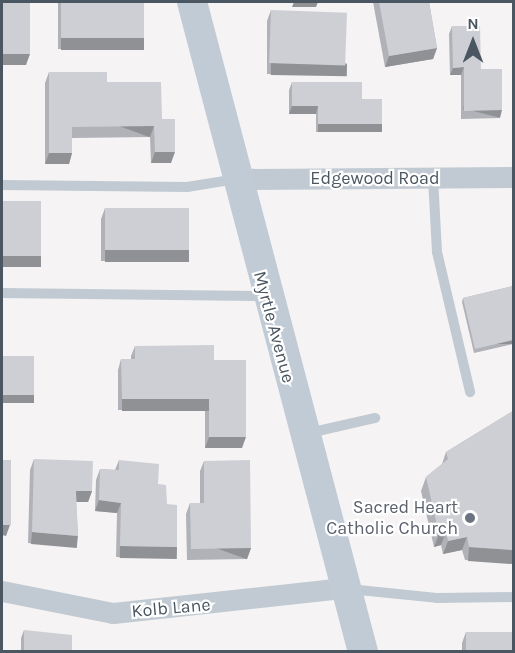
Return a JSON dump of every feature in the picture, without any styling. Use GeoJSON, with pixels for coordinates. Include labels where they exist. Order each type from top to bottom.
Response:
{"type":"FeatureCollection","features":[{"type":"Feature","properties":{"kind":"main road","name":"Myrtle Avenue"},"geometry":{"type":"LineString","coordinates":[[192,2],[342,588],[363,651]]}},
{"type":"Feature","properties":{"kind":"street","name":"Edgewood Road"},"geometry":{"type":"LineString","coordinates":[[237,179],[513,177]]}},
{"type":"Feature","properties":{"kind":"street","name":"Kolb Lane"},"geometry":{"type":"LineString","coordinates":[[2,591],[113,613],[342,588]]}},
{"type":"Feature","properties":{"kind":"lane"},"geometry":{"type":"LineString","coordinates":[[433,178],[437,252],[470,392]]}},
{"type":"Feature","properties":{"kind":"lane"},"geometry":{"type":"LineString","coordinates":[[2,185],[187,187],[237,179]]}},
{"type":"Feature","properties":{"kind":"lane"},"geometry":{"type":"LineString","coordinates":[[2,293],[266,296]]}},
{"type":"Feature","properties":{"kind":"lane"},"geometry":{"type":"LineString","coordinates":[[302,435],[375,418]]}},
{"type":"Feature","properties":{"kind":"lane"},"geometry":{"type":"LineString","coordinates":[[342,588],[437,598],[513,597]]}},
{"type":"Feature","properties":{"kind":"building"},"geometry":{"type":"Polygon","coordinates":[[[2,2],[30,2],[30,54],[2,54],[2,2]]]}},
{"type":"Feature","properties":{"kind":"building"},"geometry":{"type":"Polygon","coordinates":[[[61,2],[144,2],[144,38],[61,38],[61,2]]]}},
{"type":"Feature","properties":{"kind":"building"},"geometry":{"type":"Polygon","coordinates":[[[379,2],[429,2],[437,48],[389,56],[379,2]]]}},
{"type":"Feature","properties":{"kind":"building"},"geometry":{"type":"Polygon","coordinates":[[[271,10],[347,13],[345,66],[269,63],[271,10]]]}},
{"type":"Feature","properties":{"kind":"building"},"geometry":{"type":"Polygon","coordinates":[[[452,26],[480,26],[481,69],[502,69],[502,110],[464,111],[464,67],[453,68],[452,26]]]}},
{"type":"Feature","properties":{"kind":"building"},"geometry":{"type":"Polygon","coordinates":[[[49,72],[107,72],[107,82],[161,82],[162,119],[175,119],[175,152],[155,152],[154,126],[72,127],[72,153],[49,153],[49,72]]]}},
{"type":"Feature","properties":{"kind":"building"},"geometry":{"type":"Polygon","coordinates":[[[292,82],[362,82],[362,99],[382,99],[382,124],[318,124],[318,106],[292,106],[292,82]]]}},
{"type":"Feature","properties":{"kind":"building"},"geometry":{"type":"Polygon","coordinates":[[[2,201],[41,201],[41,256],[2,256],[2,201]]]}},
{"type":"Feature","properties":{"kind":"building"},"geometry":{"type":"Polygon","coordinates":[[[105,208],[189,208],[189,250],[105,250],[105,208]]]}},
{"type":"Feature","properties":{"kind":"building"},"geometry":{"type":"Polygon","coordinates":[[[513,286],[513,340],[475,349],[463,298],[513,286]]]}},
{"type":"Feature","properties":{"kind":"building"},"geometry":{"type":"Polygon","coordinates":[[[214,345],[214,360],[246,360],[246,437],[209,437],[209,399],[122,399],[121,359],[135,359],[135,346],[214,345]]]}},
{"type":"Feature","properties":{"kind":"building"},"geometry":{"type":"Polygon","coordinates":[[[2,356],[34,356],[34,395],[2,395],[2,356]]]}},
{"type":"Feature","properties":{"kind":"building","name":"Sacred Heart Catholic Church"},"geometry":{"type":"Polygon","coordinates":[[[513,411],[513,550],[469,547],[467,537],[448,541],[446,532],[439,534],[426,477],[448,459],[446,452],[513,411]]]}},
{"type":"Feature","properties":{"kind":"building"},"geometry":{"type":"Polygon","coordinates":[[[34,459],[93,461],[92,491],[76,491],[78,536],[32,532],[34,459]]]}},
{"type":"Feature","properties":{"kind":"building"},"geometry":{"type":"Polygon","coordinates":[[[2,460],[11,460],[11,525],[2,525],[2,460]]]}},
{"type":"Feature","properties":{"kind":"building"},"geometry":{"type":"Polygon","coordinates":[[[119,460],[159,464],[158,484],[166,485],[167,504],[177,505],[177,547],[120,546],[121,503],[99,500],[100,469],[119,470],[119,460]]]}},
{"type":"Feature","properties":{"kind":"building"},"geometry":{"type":"Polygon","coordinates":[[[250,460],[251,548],[191,549],[190,503],[204,503],[204,461],[250,460]]]}},
{"type":"Feature","properties":{"kind":"building"},"geometry":{"type":"Polygon","coordinates":[[[24,630],[72,635],[72,651],[24,651],[24,630]]]}},
{"type":"Feature","properties":{"kind":"building"},"geometry":{"type":"Polygon","coordinates":[[[466,632],[513,632],[513,651],[466,651],[466,632]]]}},
{"type":"Feature","properties":{"kind":"place","name":"Sacred Heart Catholic Church"},"geometry":{"type":"Point","coordinates":[470,518]}}]}
